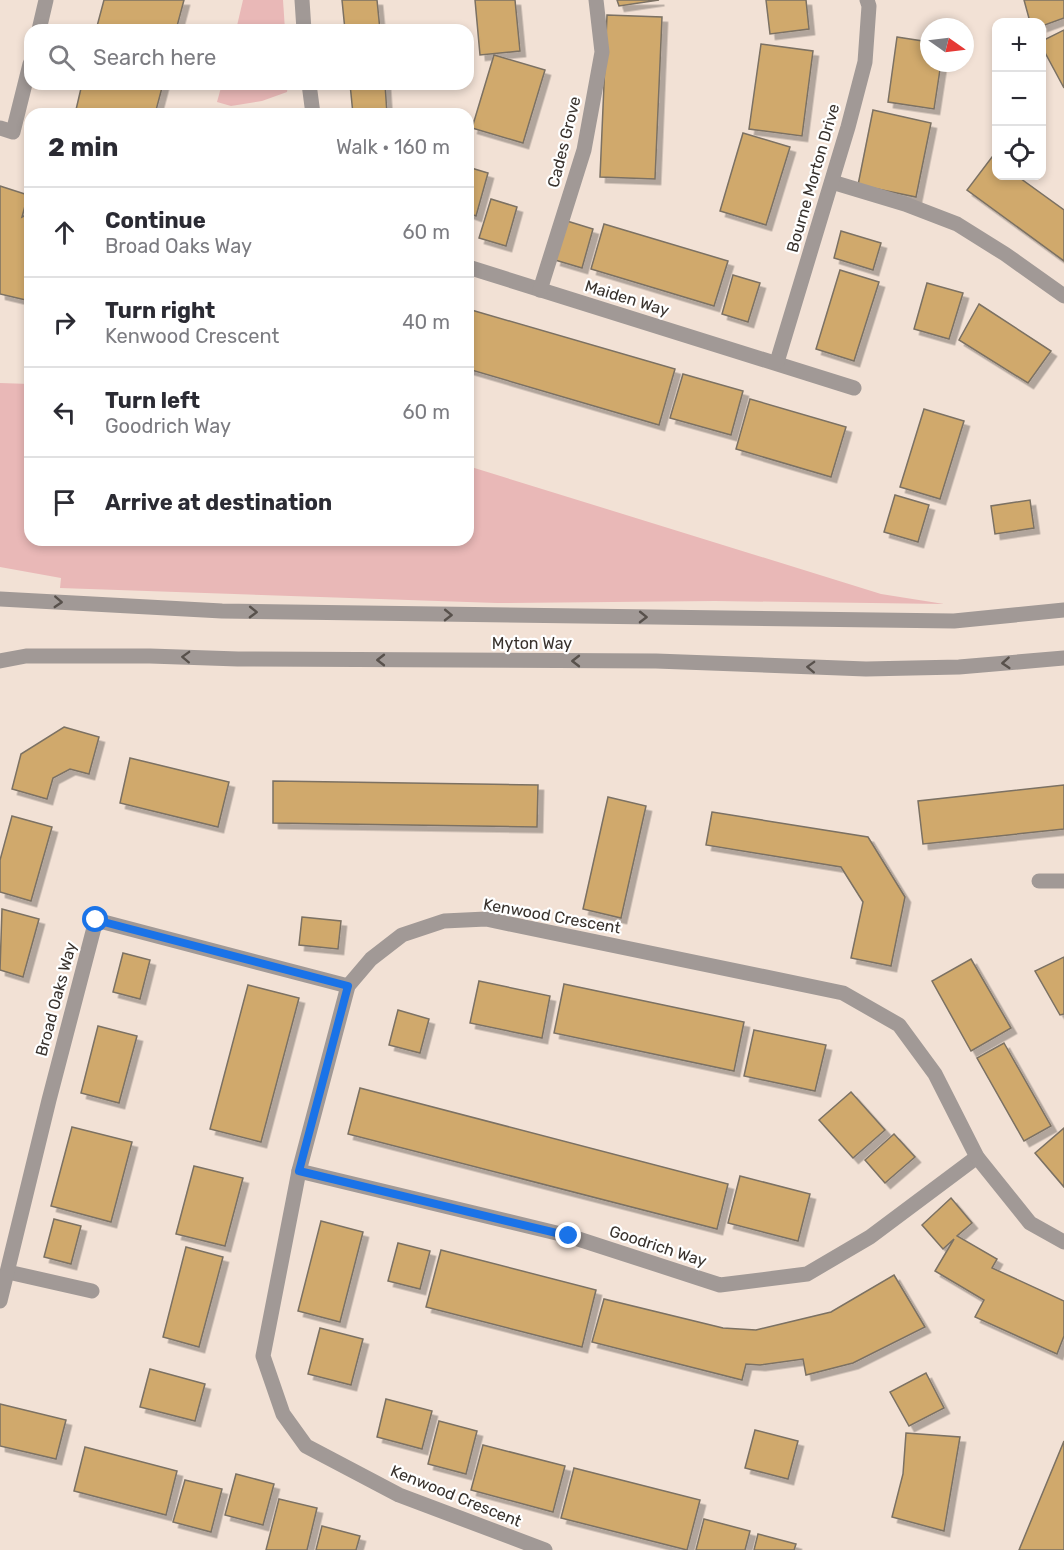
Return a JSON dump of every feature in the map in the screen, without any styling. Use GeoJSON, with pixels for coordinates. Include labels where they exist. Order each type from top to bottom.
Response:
{"type":"FeatureCollection","features":[{"type":"Feature","properties":{"kind":"street"},"geometry":{"type":"LineString","coordinates":[[40,24],[46,0]]}},
{"type":"Feature","properties":{"kind":"street"},"geometry":{"type":"LineString","coordinates":[[302,0],[304,24]]}},
{"type":"Feature","properties":{"kind":"street","name":"Cades Grove"},"geometry":{"type":"LineString","coordinates":[[540,290],[584,150],[602,52],[596,0]]}},
{"type":"Feature","properties":{"kind":"street","name":"Bourne Morton Drive"},"geometry":{"type":"LineString","coordinates":[[777,362],[832,182],[864,62],[867,0]]}},
{"type":"Feature","properties":{"kind":"street"},"geometry":{"type":"LineString","coordinates":[[0,128],[13,132],[24,88]]}},
{"type":"Feature","properties":{"kind":"street"},"geometry":{"type":"LineString","coordinates":[[310,90],[313,108]]}},
{"type":"Feature","properties":{"kind":"street"},"geometry":{"type":"LineString","coordinates":[[832,182],[905,204],[957,224],[1005,254],[1064,296]]}},
{"type":"Feature","properties":{"kind":"street","name":"Maiden Way"},"geometry":{"type":"LineString","coordinates":[[474,269],[854,388]]}},
{"type":"Feature","properties":{"kind":"street","name":"Myton Way"},"geometry":{"type":"LineString","coordinates":[[0,599],[222,611],[954,621],[1064,610]]}},
{"type":"Feature","properties":{"kind":"street","name":"Myton Way"},"geometry":{"type":"LineString","coordinates":[[0,662],[26,656],[150,656],[250,659],[656,661],[866,669],[959,667],[1064,657]]}},
{"type":"Feature","properties":{"kind":"street"},"geometry":{"type":"LineString","coordinates":[[1039,881],[1064,881]]}},
{"type":"Feature","properties":{"kind":"street","name":"Broad Oaks Way"},"geometry":{"type":"LineString","coordinates":[[0,1301],[96,920],[348,986]]}},
{"type":"Feature","properties":{"kind":"street","name":"Kenwood Crescent"},"geometry":{"type":"LineString","coordinates":[[545,1550],[399,1495],[306,1446],[283,1414],[263,1356],[299,1171],[348,986],[371,959],[402,935],[444,921],[486,920],[843,993],[899,1025],[935,1074],[977,1157],[1029,1223],[1064,1242]]}},
{"type":"Feature","properties":{"kind":"street","name":"Goodrich Way"},"geometry":{"type":"LineString","coordinates":[[299,1171],[569,1236],[720,1285],[807,1274],[870,1237],[977,1157]]}},
{"type":"Feature","properties":{"kind":"street"},"geometry":{"type":"LineString","coordinates":[[8,1272],[92,1291]]}},
{"type":"Feature","properties":{"kind":"shaded area"},"geometry":{"type":"Polygon","coordinates":[[[243,0],[283,0],[285,24],[237,24],[243,0]]]}},
{"type":"Feature","properties":{"kind":"shaded area"},"geometry":{"type":"Polygon","coordinates":[[[220,90],[287,90],[262,101],[231,106],[217,102],[220,90]]]}},
{"type":"Feature","properties":{"kind":"shaded area"},"geometry":{"type":"Polygon","coordinates":[[[0,383],[24,384],[24,546],[474,546],[474,468],[881,594],[944,604],[715,601],[497,603],[60,588],[61,578],[0,567],[0,383]]]}},
{"type":"Feature","properties":{"kind":"building"},"geometry":{"type":"Polygon","coordinates":[[[104,0],[184,0],[178,24],[98,24],[104,0]]]}},
{"type":"Feature","properties":{"kind":"building"},"geometry":{"type":"Polygon","coordinates":[[[342,0],[377,0],[379,24],[344,24],[342,0]]]}},
{"type":"Feature","properties":{"kind":"building"},"geometry":{"type":"Polygon","coordinates":[[[475,0],[515,0],[520,51],[480,55],[475,0]]]}},
{"type":"Feature","properties":{"kind":"building"},"geometry":{"type":"Polygon","coordinates":[[[617,0],[659,0],[619,6],[617,0]]]}},
{"type":"Feature","properties":{"kind":"building"},"geometry":{"type":"Polygon","coordinates":[[[766,0],[806,0],[809,29],[770,34],[766,0]]]}},
{"type":"Feature","properties":{"kind":"building"},"geometry":{"type":"Polygon","coordinates":[[[1024,0],[1064,0],[1064,18],[1046,25],[1046,18],[1029,18],[1024,0]]]}},
{"type":"Feature","properties":{"kind":"building"},"geometry":{"type":"Polygon","coordinates":[[[607,15],[662,17],[655,179],[600,177],[607,15]]]}},
{"type":"Feature","properties":{"kind":"building"},"geometry":{"type":"Polygon","coordinates":[[[1064,30],[1064,88],[1046,54],[1046,39],[1064,30]]]}},
{"type":"Feature","properties":{"kind":"building"},"geometry":{"type":"Polygon","coordinates":[[[897,37],[920,41],[920,72],[940,72],[934,109],[888,102],[897,37]]]}},
{"type":"Feature","properties":{"kind":"building"},"geometry":{"type":"Polygon","coordinates":[[[761,44],[813,51],[802,136],[749,129],[761,44]]]}},
{"type":"Feature","properties":{"kind":"building"},"geometry":{"type":"Polygon","coordinates":[[[494,55],[545,70],[523,143],[474,129],[474,121],[494,55]]]}},
{"type":"Feature","properties":{"kind":"building"},"geometry":{"type":"Polygon","coordinates":[[[81,90],[161,90],[157,108],[76,108],[81,90]]]}},
{"type":"Feature","properties":{"kind":"building"},"geometry":{"type":"Polygon","coordinates":[[[351,90],[385,90],[387,108],[352,108],[351,90]]]}},
{"type":"Feature","properties":{"kind":"building"},"geometry":{"type":"Polygon","coordinates":[[[873,110],[931,123],[916,197],[858,185],[873,110]]]}},
{"type":"Feature","properties":{"kind":"building"},"geometry":{"type":"Polygon","coordinates":[[[743,133],[790,147],[766,225],[720,211],[743,133]]]}},
{"type":"Feature","properties":{"kind":"building"},"geometry":{"type":"Polygon","coordinates":[[[992,157],[992,180],[1023,180],[1064,210],[1064,261],[967,190],[992,157]]]}},
{"type":"Feature","properties":{"kind":"building"},"geometry":{"type":"Polygon","coordinates":[[[474,169],[488,173],[476,216],[474,215],[474,169]]]}},
{"type":"Feature","properties":{"kind":"building"},"geometry":{"type":"Polygon","coordinates":[[[0,186],[24,194],[22,217],[24,216],[24,300],[0,294],[0,186]]]}},
{"type":"Feature","properties":{"kind":"building"},"geometry":{"type":"Polygon","coordinates":[[[491,199],[517,207],[506,246],[479,238],[491,199]]]}},
{"type":"Feature","properties":{"kind":"building"},"geometry":{"type":"Polygon","coordinates":[[[567,221],[593,229],[582,268],[555,260],[567,221]]]}},
{"type":"Feature","properties":{"kind":"building"},"geometry":{"type":"Polygon","coordinates":[[[604,224],[728,261],[714,306],[591,269],[604,224]]]}},
{"type":"Feature","properties":{"kind":"building"},"geometry":{"type":"Polygon","coordinates":[[[841,231],[881,243],[873,270],[834,258],[841,231]]]}},
{"type":"Feature","properties":{"kind":"building"},"geometry":{"type":"Polygon","coordinates":[[[840,270],[879,282],[854,361],[816,349],[840,270]]]}},
{"type":"Feature","properties":{"kind":"building"},"geometry":{"type":"Polygon","coordinates":[[[733,275],[760,283],[748,322],[722,314],[733,275]]]}},
{"type":"Feature","properties":{"kind":"building"},"geometry":{"type":"Polygon","coordinates":[[[927,283],[963,293],[949,339],[914,329],[927,283]]]}},
{"type":"Feature","properties":{"kind":"building"},"geometry":{"type":"Polygon","coordinates":[[[979,304],[1051,351],[1028,383],[959,340],[979,304]]]}},
{"type":"Feature","properties":{"kind":"building"},"geometry":{"type":"Polygon","coordinates":[[[474,311],[675,369],[659,425],[474,371],[474,311]]]}},
{"type":"Feature","properties":{"kind":"building"},"geometry":{"type":"Polygon","coordinates":[[[683,374],[743,391],[731,435],[670,418],[683,374]]]}},
{"type":"Feature","properties":{"kind":"building"},"geometry":{"type":"Polygon","coordinates":[[[750,399],[846,427],[831,477],[736,449],[750,399]]]}},
{"type":"Feature","properties":{"kind":"building"},"geometry":{"type":"Polygon","coordinates":[[[924,409],[964,421],[940,499],[900,487],[924,409]]]}},
{"type":"Feature","properties":{"kind":"building"},"geometry":{"type":"Polygon","coordinates":[[[895,495],[929,505],[918,542],[884,532],[895,495]]]}},
{"type":"Feature","properties":{"kind":"building"},"geometry":{"type":"Polygon","coordinates":[[[1030,500],[1034,528],[995,534],[991,506],[1030,500]]]}},
{"type":"Feature","properties":{"kind":"building"},"geometry":{"type":"Polygon","coordinates":[[[64,727],[99,737],[89,774],[70,769],[53,778],[47,799],[12,789],[21,754],[64,727]]]}},
{"type":"Feature","properties":{"kind":"building"},"geometry":{"type":"Polygon","coordinates":[[[130,758],[229,782],[218,827],[120,803],[130,758]]]}},
{"type":"Feature","properties":{"kind":"building"},"geometry":{"type":"Polygon","coordinates":[[[273,781],[538,785],[537,827],[273,823],[273,781]]]}},
{"type":"Feature","properties":{"kind":"building"},"geometry":{"type":"Polygon","coordinates":[[[1064,785],[1064,829],[923,844],[918,801],[1064,785]]]}},
{"type":"Feature","properties":{"kind":"building"},"geometry":{"type":"Polygon","coordinates":[[[608,797],[646,806],[621,918],[583,909],[608,797]]]}},
{"type":"Feature","properties":{"kind":"building"},"geometry":{"type":"Polygon","coordinates":[[[712,812],[868,837],[905,897],[891,966],[851,958],[863,902],[841,867],[706,845],[712,812]]]}},
{"type":"Feature","properties":{"kind":"building"},"geometry":{"type":"Polygon","coordinates":[[[12,816],[52,827],[31,901],[0,892],[0,860],[12,816]]]}},
{"type":"Feature","properties":{"kind":"building"},"geometry":{"type":"Polygon","coordinates":[[[2,909],[39,919],[23,977],[0,970],[2,909]]]}},
{"type":"Feature","properties":{"kind":"building"},"geometry":{"type":"Polygon","coordinates":[[[302,917],[341,921],[338,949],[299,945],[302,917]]]}},
{"type":"Feature","properties":{"kind":"building"},"geometry":{"type":"Polygon","coordinates":[[[123,953],[150,960],[140,999],[113,992],[123,953]]]}},
{"type":"Feature","properties":{"kind":"building"},"geometry":{"type":"Polygon","coordinates":[[[1064,957],[1064,1014],[1060,1015],[1035,971],[1064,957]]]}},
{"type":"Feature","properties":{"kind":"building"},"geometry":{"type":"Polygon","coordinates":[[[971,959],[1011,1028],[971,1051],[932,981],[971,959]]]}},
{"type":"Feature","properties":{"kind":"building"},"geometry":{"type":"Polygon","coordinates":[[[479,981],[550,996],[542,1038],[470,1023],[479,981]]]}},
{"type":"Feature","properties":{"kind":"building"},"geometry":{"type":"Polygon","coordinates":[[[564,984],[744,1022],[734,1071],[554,1033],[564,984]]]}},
{"type":"Feature","properties":{"kind":"building"},"geometry":{"type":"Polygon","coordinates":[[[248,985],[299,998],[261,1142],[210,1129],[248,985]]]}},
{"type":"Feature","properties":{"kind":"building"},"geometry":{"type":"Polygon","coordinates":[[[398,1010],[429,1019],[420,1053],[389,1045],[398,1010]]]}},
{"type":"Feature","properties":{"kind":"building"},"geometry":{"type":"Polygon","coordinates":[[[98,1026],[137,1036],[119,1103],[81,1093],[98,1026]]]}},
{"type":"Feature","properties":{"kind":"building"},"geometry":{"type":"Polygon","coordinates":[[[754,1030],[826,1045],[815,1091],[744,1076],[754,1030]]]}},
{"type":"Feature","properties":{"kind":"building"},"geometry":{"type":"Polygon","coordinates":[[[1004,1043],[1051,1126],[1024,1141],[977,1058],[1004,1043]]]}},
{"type":"Feature","properties":{"kind":"building"},"geometry":{"type":"Polygon","coordinates":[[[360,1088],[728,1184],[717,1229],[348,1134],[360,1088]]]}},
{"type":"Feature","properties":{"kind":"building"},"geometry":{"type":"Polygon","coordinates":[[[851,1092],[885,1130],[853,1158],[819,1120],[851,1092]]]}},
{"type":"Feature","properties":{"kind":"building"},"geometry":{"type":"Polygon","coordinates":[[[72,1127],[132,1142],[111,1222],[51,1206],[72,1127]]]}},
{"type":"Feature","properties":{"kind":"building"},"geometry":{"type":"Polygon","coordinates":[[[1064,1128],[1064,1187],[1035,1153],[1064,1128]]]}},
{"type":"Feature","properties":{"kind":"building"},"geometry":{"type":"Polygon","coordinates":[[[894,1134],[915,1157],[885,1183],[865,1160],[894,1134]]]}},
{"type":"Feature","properties":{"kind":"building"},"geometry":{"type":"Polygon","coordinates":[[[194,1166],[243,1178],[225,1246],[176,1234],[194,1166]]]}},
{"type":"Feature","properties":{"kind":"building"},"geometry":{"type":"Polygon","coordinates":[[[740,1176],[810,1194],[798,1241],[728,1223],[740,1176]]]}},
{"type":"Feature","properties":{"kind":"building"},"geometry":{"type":"Polygon","coordinates":[[[951,1198],[972,1223],[957,1236],[997,1259],[992,1268],[1064,1301],[1064,1336],[1057,1354],[975,1317],[984,1300],[935,1271],[954,1239],[943,1249],[922,1225],[951,1198]]]}},
{"type":"Feature","properties":{"kind":"building"},"geometry":{"type":"Polygon","coordinates":[[[54,1219],[81,1226],[71,1264],[44,1257],[54,1219]]]}},
{"type":"Feature","properties":{"kind":"building"},"geometry":{"type":"Polygon","coordinates":[[[321,1221],[363,1232],[340,1322],[298,1311],[321,1221]]]}},
{"type":"Feature","properties":{"kind":"building"},"geometry":{"type":"Polygon","coordinates":[[[398,1243],[430,1251],[420,1289],[388,1281],[398,1243]]]}},
{"type":"Feature","properties":{"kind":"building"},"geometry":{"type":"Polygon","coordinates":[[[186,1247],[223,1257],[199,1347],[163,1337],[186,1247]]]}},
{"type":"Feature","properties":{"kind":"building"},"geometry":{"type":"Polygon","coordinates":[[[441,1250],[596,1290],[582,1347],[426,1307],[441,1250]]]}},
{"type":"Feature","properties":{"kind":"building"},"geometry":{"type":"Polygon","coordinates":[[[894,1275],[925,1327],[853,1363],[806,1375],[803,1359],[760,1365],[746,1364],[742,1380],[592,1342],[604,1299],[723,1328],[756,1330],[831,1312],[894,1275]]]}},
{"type":"Feature","properties":{"kind":"building"},"geometry":{"type":"Polygon","coordinates":[[[320,1328],[363,1339],[351,1385],[308,1374],[320,1328]]]}},
{"type":"Feature","properties":{"kind":"building"},"geometry":{"type":"Polygon","coordinates":[[[150,1369],[205,1384],[195,1421],[140,1407],[150,1369]]]}},
{"type":"Feature","properties":{"kind":"building"},"geometry":{"type":"Polygon","coordinates":[[[926,1373],[944,1408],[909,1426],[890,1392],[926,1373]]]}},
{"type":"Feature","properties":{"kind":"building"},"geometry":{"type":"Polygon","coordinates":[[[386,1399],[432,1411],[422,1449],[377,1437],[386,1399]]]}},
{"type":"Feature","properties":{"kind":"building"},"geometry":{"type":"Polygon","coordinates":[[[0,1404],[66,1420],[56,1459],[0,1446],[0,1404]]]}},
{"type":"Feature","properties":{"kind":"building"},"geometry":{"type":"Polygon","coordinates":[[[439,1421],[477,1431],[466,1474],[428,1464],[439,1421]]]}},
{"type":"Feature","properties":{"kind":"building"},"geometry":{"type":"Polygon","coordinates":[[[755,1430],[798,1441],[788,1479],[745,1468],[755,1430]]]}},
{"type":"Feature","properties":{"kind":"building"},"geometry":{"type":"Polygon","coordinates":[[[906,1433],[960,1437],[944,1531],[892,1517],[903,1474],[906,1433]]]}},
{"type":"Feature","properties":{"kind":"building"},"geometry":{"type":"Polygon","coordinates":[[[1064,1441],[1064,1550],[1019,1550],[1064,1441]]]}},
{"type":"Feature","properties":{"kind":"building"},"geometry":{"type":"Polygon","coordinates":[[[483,1445],[565,1466],[553,1512],[471,1490],[483,1445]]]}},
{"type":"Feature","properties":{"kind":"building"},"geometry":{"type":"Polygon","coordinates":[[[85,1447],[177,1471],[166,1515],[74,1491],[85,1447]]]}},
{"type":"Feature","properties":{"kind":"building"},"geometry":{"type":"Polygon","coordinates":[[[574,1468],[700,1500],[687,1550],[561,1518],[574,1468]]]}},
{"type":"Feature","properties":{"kind":"building"},"geometry":{"type":"Polygon","coordinates":[[[236,1474],[274,1484],[263,1525],[225,1515],[236,1474]]]}},
{"type":"Feature","properties":{"kind":"building"},"geometry":{"type":"Polygon","coordinates":[[[185,1480],[222,1489],[211,1532],[173,1522],[185,1480]]]}},
{"type":"Feature","properties":{"kind":"building"},"geometry":{"type":"Polygon","coordinates":[[[279,1499],[317,1508],[307,1550],[266,1550],[279,1499]]]}},
{"type":"Feature","properties":{"kind":"building"},"geometry":{"type":"Polygon","coordinates":[[[704,1519],[750,1531],[745,1550],[696,1550],[704,1519]]]}},
{"type":"Feature","properties":{"kind":"building"},"geometry":{"type":"Polygon","coordinates":[[[322,1526],[360,1536],[356,1550],[316,1550],[322,1526]]]}},
{"type":"Feature","properties":{"kind":"building"},"geometry":{"type":"Polygon","coordinates":[[[758,1534],[796,1544],[794,1550],[754,1550],[758,1534]]]}},
{"type":"Feature","properties":{"kind":"route"},"geometry":{"type":"LineString","coordinates":[[96,920],[348,986],[299,1171],[569,1236]]}}]}
